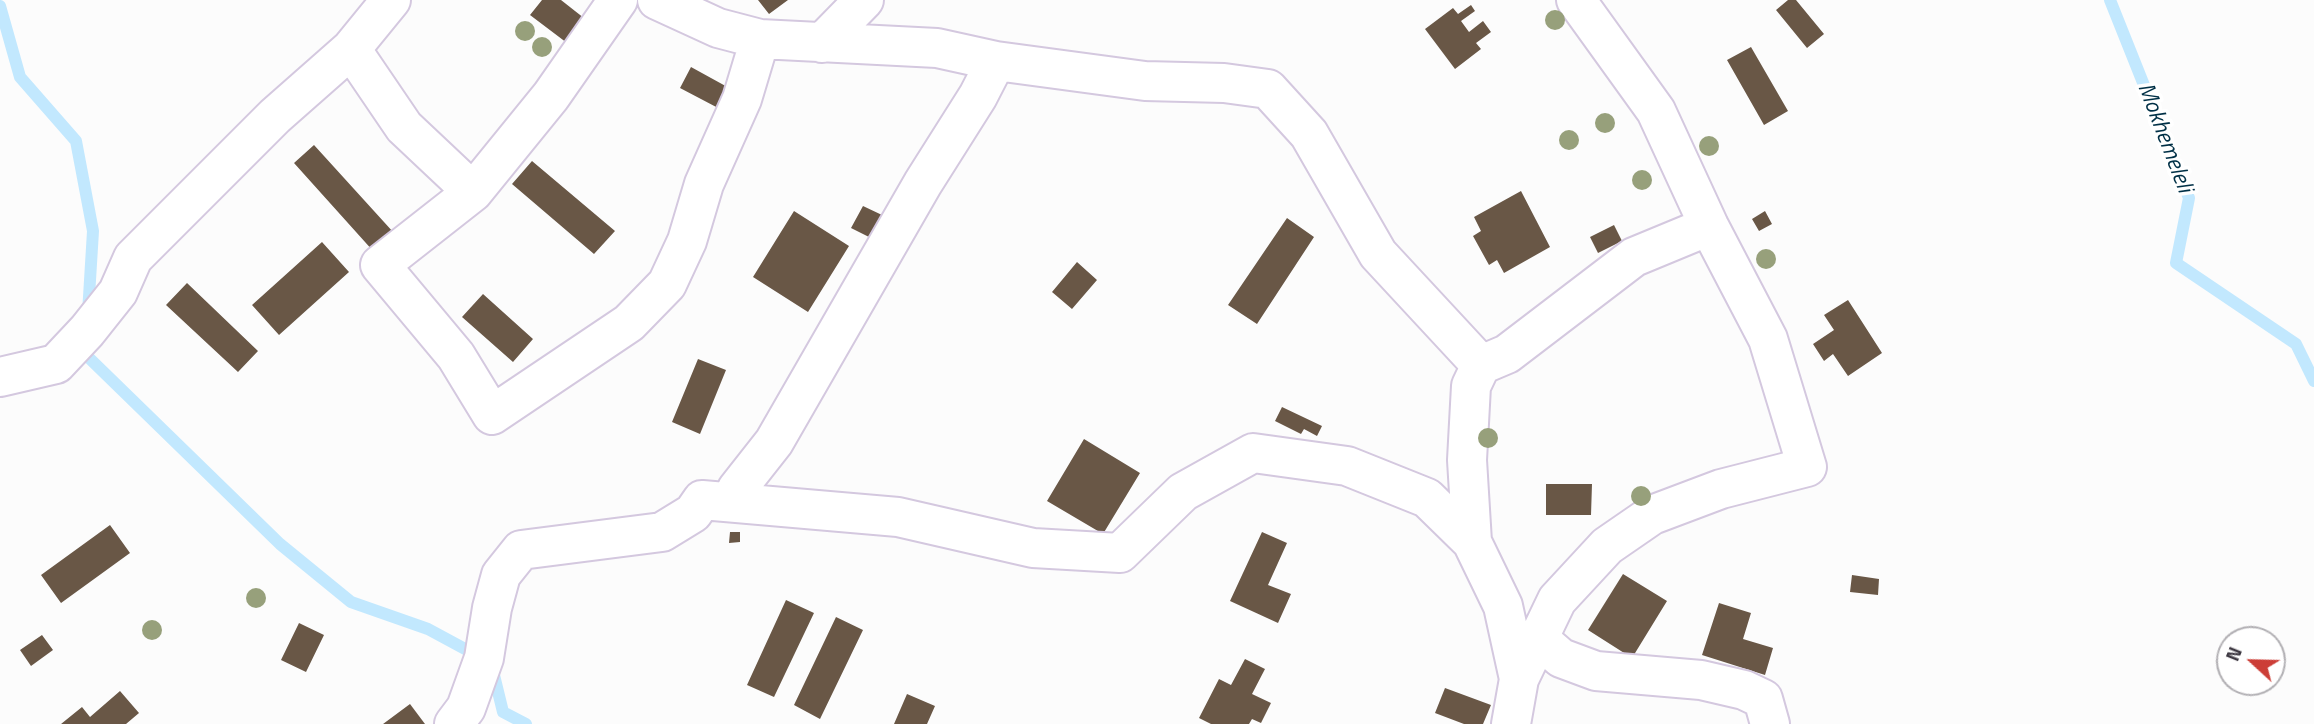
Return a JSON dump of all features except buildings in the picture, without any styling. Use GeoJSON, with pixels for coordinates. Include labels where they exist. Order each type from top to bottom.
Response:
{"type":"FeatureCollection","features":[{"type":"Feature","properties":{"kind":"street"},"geometry":{"type":"LineString","coordinates":[[0,377],[56,364],[118,292],[133,258],[275,116],[351,49],[391,0]]}},
{"type":"Feature","properties":{"kind":"street"},"geometry":{"type":"LineString","coordinates":[[618,0],[551,96],[473,192],[380,265],[456,356],[492,415],[629,323],[667,284],[687,240],[704,184],[742,99],[760,39]]}},
{"type":"Feature","properties":{"kind":"street"},"geometry":{"type":"LineString","coordinates":[[657,0],[718,28],[760,39],[937,48],[996,61],[1145,80],[1224,83],[1268,89],[1309,134],[1378,254],[1481,365]]}},
{"type":"Feature","properties":{"kind":"street"},"geometry":{"type":"LineString","coordinates":[[822,43],[864,0]]}},
{"type":"Feature","properties":{"kind":"street"},"geometry":{"type":"LineString","coordinates":[[1511,724],[1519,679],[1557,600],[1607,546],[1652,515],[1721,488],[1807,467],[1768,339],[1709,226],[1656,111],[1576,0]]}},
{"type":"Feature","properties":{"kind":"street"},"geometry":{"type":"LineString","coordinates":[[351,49],[404,127],[473,192]]}},
{"type":"Feature","properties":{"kind":"street"},"geometry":{"type":"LineString","coordinates":[[737,502],[737,489],[774,442],[996,61]]}},
{"type":"Feature","properties":{"kind":"street"},"geometry":{"type":"LineString","coordinates":[[1472,542],[1467,460],[1471,386],[1481,365],[1507,354],[1634,257],[1709,226]]}},
{"type":"Feature","properties":{"kind":"street"},"geometry":{"type":"LineString","coordinates":[[454,724],[466,708],[484,658],[492,608],[501,575],[521,550],[662,532],[693,513],[702,500],[898,517],[1033,548],[1120,554],[1183,492],[1253,453],[1347,466],[1427,498],[1472,542],[1503,606],[1519,679]]}},
{"type":"Feature","properties":{"kind":"street"},"geometry":{"type":"LineString","coordinates":[[1538,638],[1561,658],[1596,671],[1701,680],[1744,690],[1763,699],[1770,724]]}},
{"type":"Feature","properties":{"kind":"waterway","name":"Mokhemeleli"},"geometry":{"type":"LineString","coordinates":[[2110,0],[2189,198],[2176,263],[2296,344],[2314,381]]}},
{"type":"Feature","properties":{"kind":"waterway"},"geometry":{"type":"LineString","coordinates":[[0,6],[20,77],[76,141],[93,231],[88,313]]}},
{"type":"Feature","properties":{"kind":"waterway"},"geometry":{"type":"LineString","coordinates":[[86,342],[86,355],[280,544],[351,602],[428,629],[491,663],[503,712],[526,724]]}}]}
